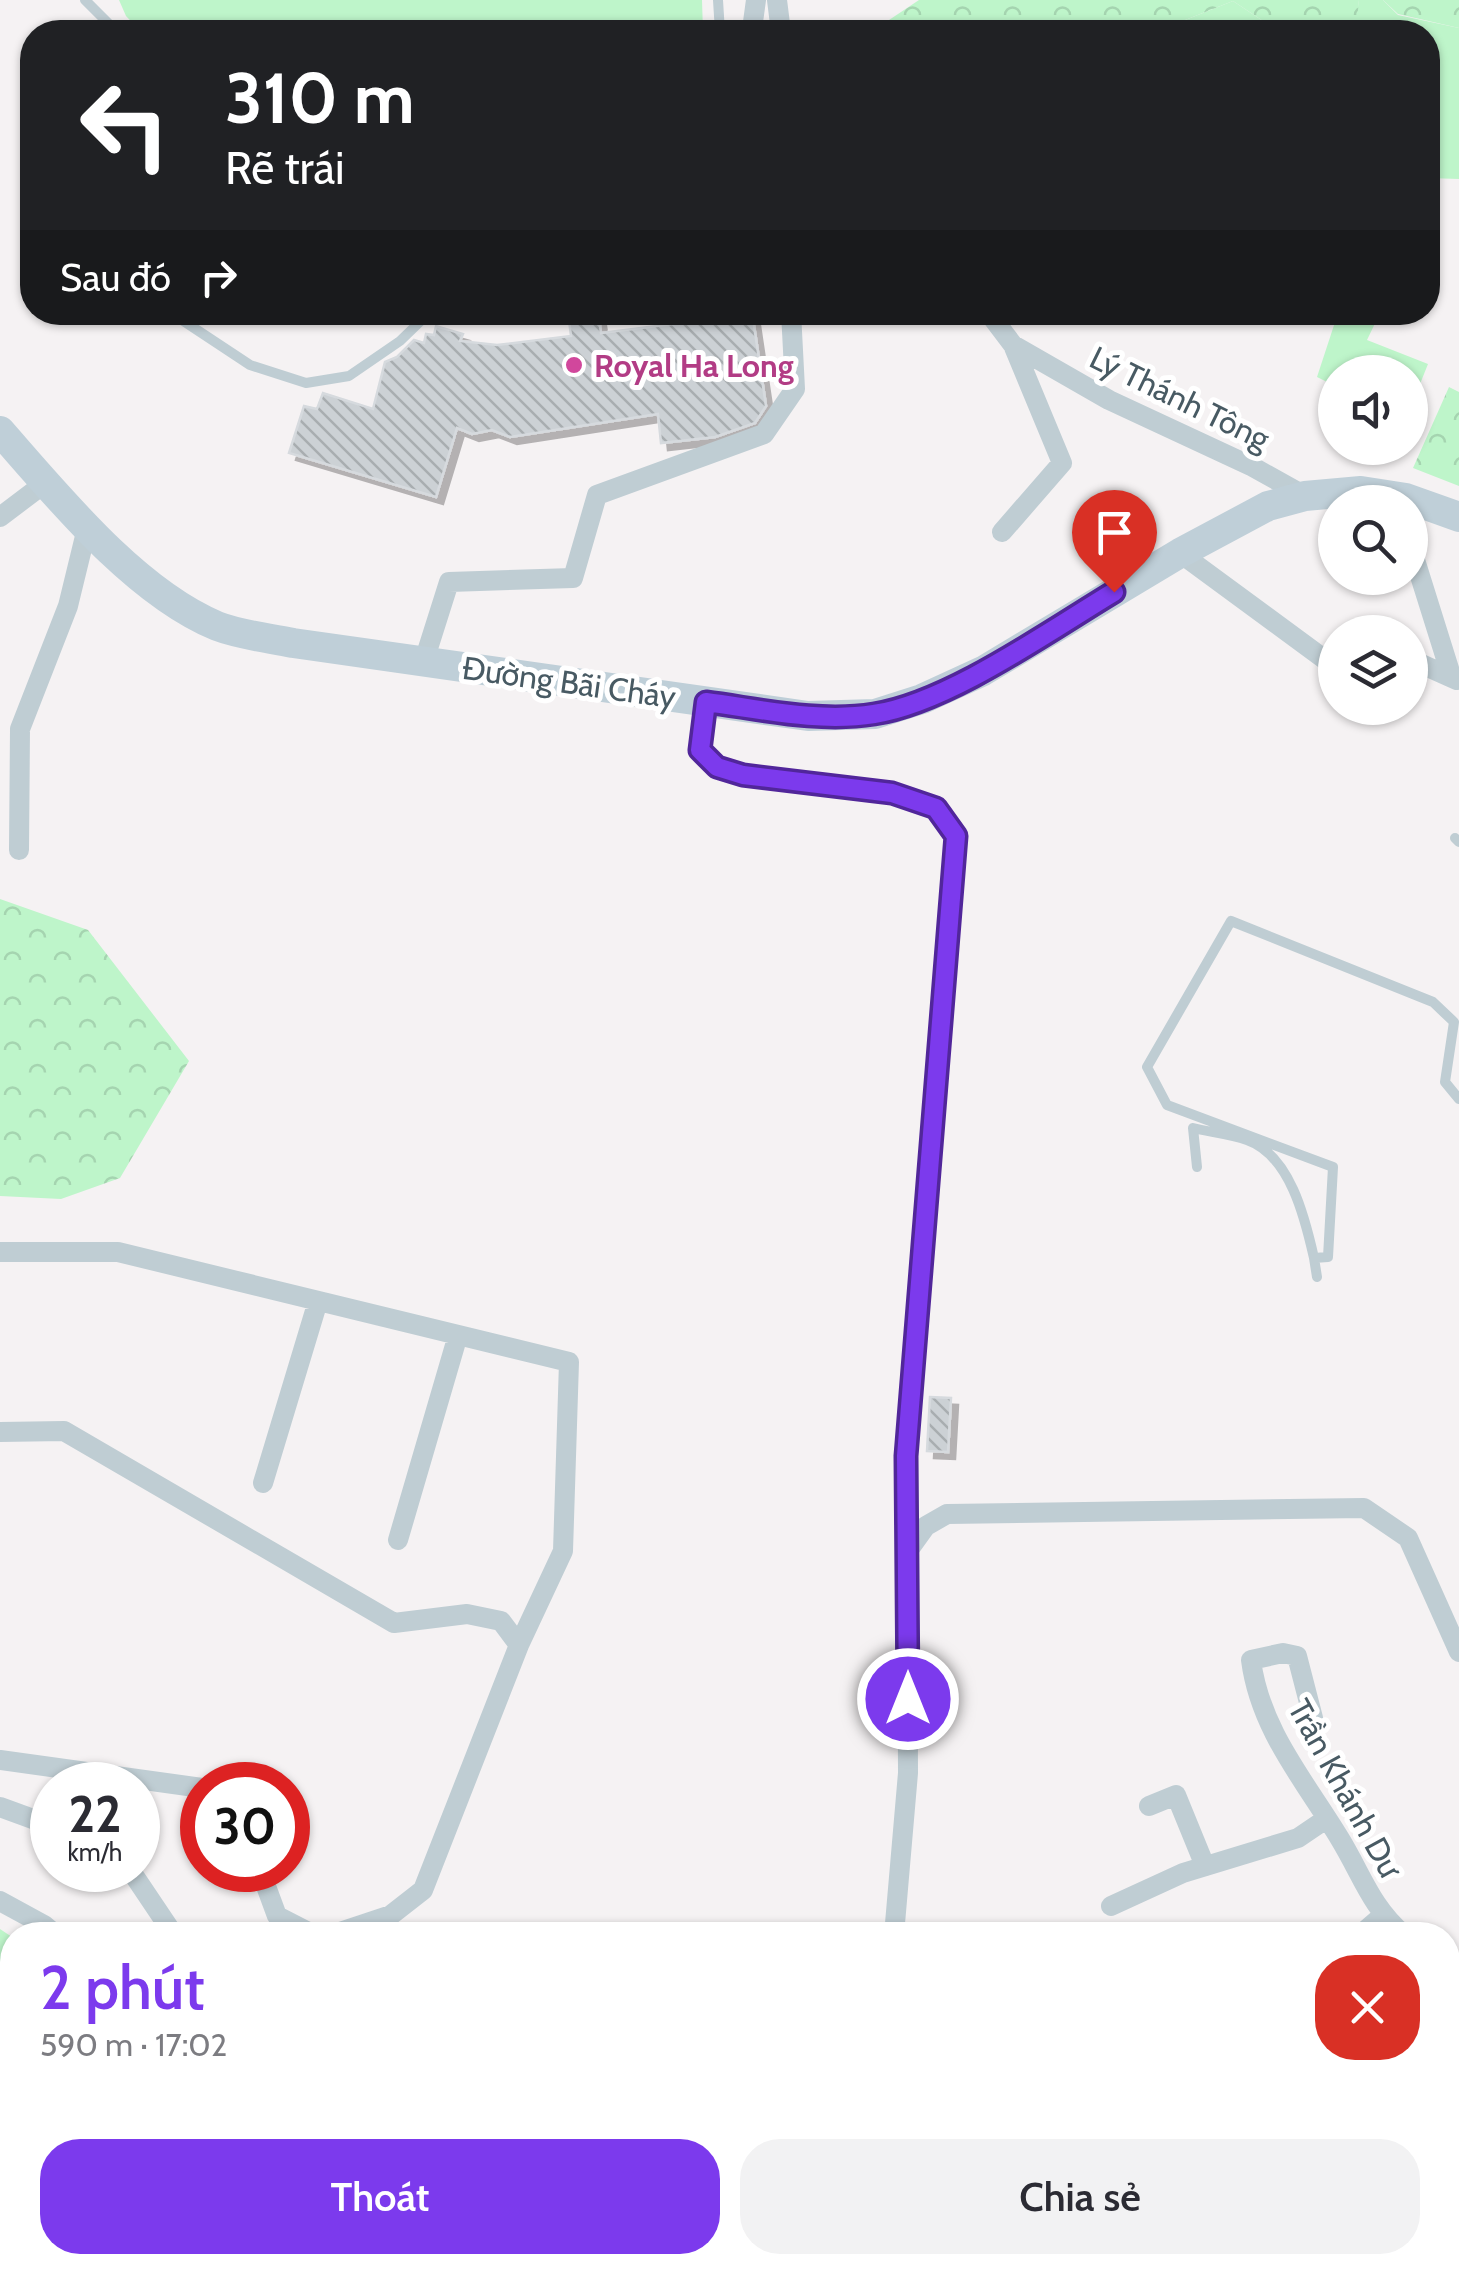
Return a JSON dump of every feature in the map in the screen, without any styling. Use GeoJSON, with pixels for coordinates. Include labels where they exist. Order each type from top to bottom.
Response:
{"type":"FeatureCollection","features":[{"type":"Feature","properties":{"kind":"main road","name":"Đường Bãi Cháy"},"geometry":{"type":"LineString","coordinates":[[0,432],[87,528],[148,585],[218,626],[292,643],[808,716],[875,714],[922,699],[983,671],[1180,553],[1268,506],[1318,495]]}},
{"type":"Feature","properties":{"kind":"main road","name":"Đường Bãi Cháy"},"geometry":{"type":"LineString","coordinates":[[1428,506],[1458,515]]}},
{"type":"Feature","properties":{"kind":"street"},"geometry":{"type":"LineString","coordinates":[[424,662],[449,582],[573,578],[596,494],[764,434],[795,389],[793,325]]}},
{"type":"Feature","properties":{"kind":"street","name":"Lý Thánh Tông"},"geometry":{"type":"LineString","coordinates":[[998,325],[1013,345],[1109,400],[1253,467],[1305,496]]}},
{"type":"Feature","properties":{"kind":"street"},"geometry":{"type":"LineString","coordinates":[[1002,532],[1062,463],[1013,345]]}},
{"type":"Feature","properties":{"kind":"street"},"geometry":{"type":"LineString","coordinates":[[0,517],[46,483]]}},
{"type":"Feature","properties":{"kind":"street"},"geometry":{"type":"LineString","coordinates":[[18,850],[20,729],[68,606],[87,528]]}},
{"type":"Feature","properties":{"kind":"street"},"geometry":{"type":"LineString","coordinates":[[1180,553],[1318,654]]}},
{"type":"Feature","properties":{"kind":"street"},"geometry":{"type":"LineString","coordinates":[[1427,595],[1456,679]]}},
{"type":"Feature","properties":{"kind":"street"},"geometry":{"type":"LineString","coordinates":[[1428,667],[1456,679]]}},
{"type":"Feature","properties":{"kind":"street"},"geometry":{"type":"LineString","coordinates":[[706,702],[700,750],[717,767],[743,775],[892,793],[936,808],[956,836],[906,1456],[908,1774],[895,1922]]}},
{"type":"Feature","properties":{"kind":"street"},"geometry":{"type":"LineString","coordinates":[[0,1252],[118,1252],[569,1362],[563,1550],[519,1645],[423,1890],[391,1915],[370,1922]]}},
{"type":"Feature","properties":{"kind":"street"},"geometry":{"type":"LineString","coordinates":[[263,1484],[318,1300]]}},
{"type":"Feature","properties":{"kind":"street"},"geometry":{"type":"LineString","coordinates":[[398,1540],[458,1334]]}},
{"type":"Feature","properties":{"kind":"street"},"geometry":{"type":"LineString","coordinates":[[0,1432],[64,1431],[394,1623],[467,1614],[501,1622],[519,1645]]}},
{"type":"Feature","properties":{"kind":"street"},"geometry":{"type":"LineString","coordinates":[[908,1551],[926,1526],[947,1514],[1364,1508],[1408,1538],[1459,1652]]}},
{"type":"Feature","properties":{"kind":"street","name":"Trần Khánh Dư"},"geometry":{"type":"LineString","coordinates":[[1313,1718],[1297,1656],[1282,1653],[1251,1660],[1253,1677],[1274,1735],[1389,1922]]}},
{"type":"Feature","properties":{"kind":"street"},"geometry":{"type":"LineString","coordinates":[[0,1760],[180,1785]]}},
{"type":"Feature","properties":{"kind":"street"},"geometry":{"type":"LineString","coordinates":[[1148,1806],[1176,1795],[1205,1866]]}},
{"type":"Feature","properties":{"kind":"street"},"geometry":{"type":"LineString","coordinates":[[0,1806],[30,1818]]}},
{"type":"Feature","properties":{"kind":"street"},"geometry":{"type":"LineString","coordinates":[[1110,1906],[1183,1873],[1298,1838],[1326,1818]]}},
{"type":"Feature","properties":{"kind":"street"},"geometry":{"type":"LineString","coordinates":[[144,1892],[165,1922]]}},
{"type":"Feature","properties":{"kind":"street"},"geometry":{"type":"LineString","coordinates":[[269,1892],[278,1916],[289,1922]]}},
{"type":"Feature","properties":{"kind":"street"},"geometry":{"type":"LineString","coordinates":[[0,1900],[40,1922]]}},
{"type":"Feature","properties":{"kind":"street"},"geometry":{"type":"LineString","coordinates":[[1375,1922],[1382,1916]]}},
{"type":"Feature","properties":{"kind":"lane"},"geometry":{"type":"LineString","coordinates":[[85,0],[105,20]]}},
{"type":"Feature","properties":{"kind":"lane"},"geometry":{"type":"LineString","coordinates":[[190,325],[250,364],[306,383],[349,376],[417,325]]}},
{"type":"Feature","properties":{"kind":"lane"},"geometry":{"type":"LineString","coordinates":[[1314,1258],[1328,1258],[1333,1167],[1167,1104],[1148,1067],[1232,921],[1433,1002],[1454,1022],[1445,1082],[1459,1099]]}},
{"type":"Feature","properties":{"kind":"lane"},"geometry":{"type":"LineString","coordinates":[[1184,1111],[1192,1128],[1197,1168]]}},
{"type":"Feature","properties":{"kind":"lane"},"geometry":{"type":"LineString","coordinates":[[1192,1128],[1248,1140],[1268,1152],[1302,1204],[1317,1278]]}},
{"type":"Feature","properties":{"kind":"green space"},"geometry":{"type":"Polygon","coordinates":[[[119,0],[702,0],[703,20],[130,20],[119,0]]]}},
{"type":"Feature","properties":{"kind":"green space"},"geometry":{"type":"Polygon","coordinates":[[[919,0],[1359,0],[1357,20],[1262,20],[1233,1],[1185,20],[889,20],[919,0]]]}},
{"type":"Feature","properties":{"kind":"green space"},"geometry":{"type":"Polygon","coordinates":[[[1359,0],[1383,0],[1398,15],[1421,20],[1356,20],[1359,0]]]}},
{"type":"Feature","properties":{"kind":"green space"},"geometry":{"type":"Polygon","coordinates":[[[1383,0],[1459,0],[1459,28],[1440,24],[1440,20],[1398,14],[1383,0]]]}},
{"type":"Feature","properties":{"kind":"green space"},"geometry":{"type":"Polygon","coordinates":[[[1233,1],[1262,20],[1185,20],[1233,1]]]}},
{"type":"Feature","properties":{"kind":"green space"},"geometry":{"type":"Polygon","coordinates":[[[1440,24],[1459,28],[1459,179],[1440,178],[1440,24]]]}},
{"type":"Feature","properties":{"kind":"green space"},"geometry":{"type":"Polygon","coordinates":[[[1334,325],[1374,325],[1367,340],[1405,355],[1324,355],[1334,325]]]}},
{"type":"Feature","properties":{"kind":"green space"},"geometry":{"type":"Polygon","coordinates":[[[1449,387],[1459,392],[1459,486],[1413,468],[1428,465],[1428,434],[1449,387]]]}},
{"type":"Feature","properties":{"kind":"green space"},"geometry":{"type":"Polygon","coordinates":[[[0,899],[88,930],[189,1061],[120,1178],[61,1199],[0,1196],[0,899]]]}},
{"type":"Feature","properties":{"kind":"building"},"geometry":{"type":"Polygon","coordinates":[[[570,325],[600,325],[601,333],[665,325],[754,325],[766,406],[755,423],[715,437],[661,443],[658,414],[510,437],[492,430],[472,434],[457,428],[436,497],[289,453],[304,406],[317,409],[323,393],[373,409],[385,362],[397,357],[414,340],[424,343],[426,334],[434,335],[436,326],[463,334],[460,341],[497,345],[571,336],[570,325]]]}},
{"type":"Feature","properties":{"kind":"building"},"geometry":{"type":"Polygon","coordinates":[[[930,1397],[951,1398],[948,1452],[927,1451],[930,1397]]]}},
{"type":"Feature","properties":{"kind":"place","name":"Royal Ha Long"},"geometry":{"type":"Point","coordinates":[574,365]}},
{"type":"Feature","properties":{"kind":"route"},"geometry":{"type":"LineString","coordinates":[[908,1699],[906,1456],[956,836],[936,808],[892,793],[743,775],[717,767],[700,750],[706,702],[808,716],[875,714],[922,699],[983,671],[1114,592]]}}]}
